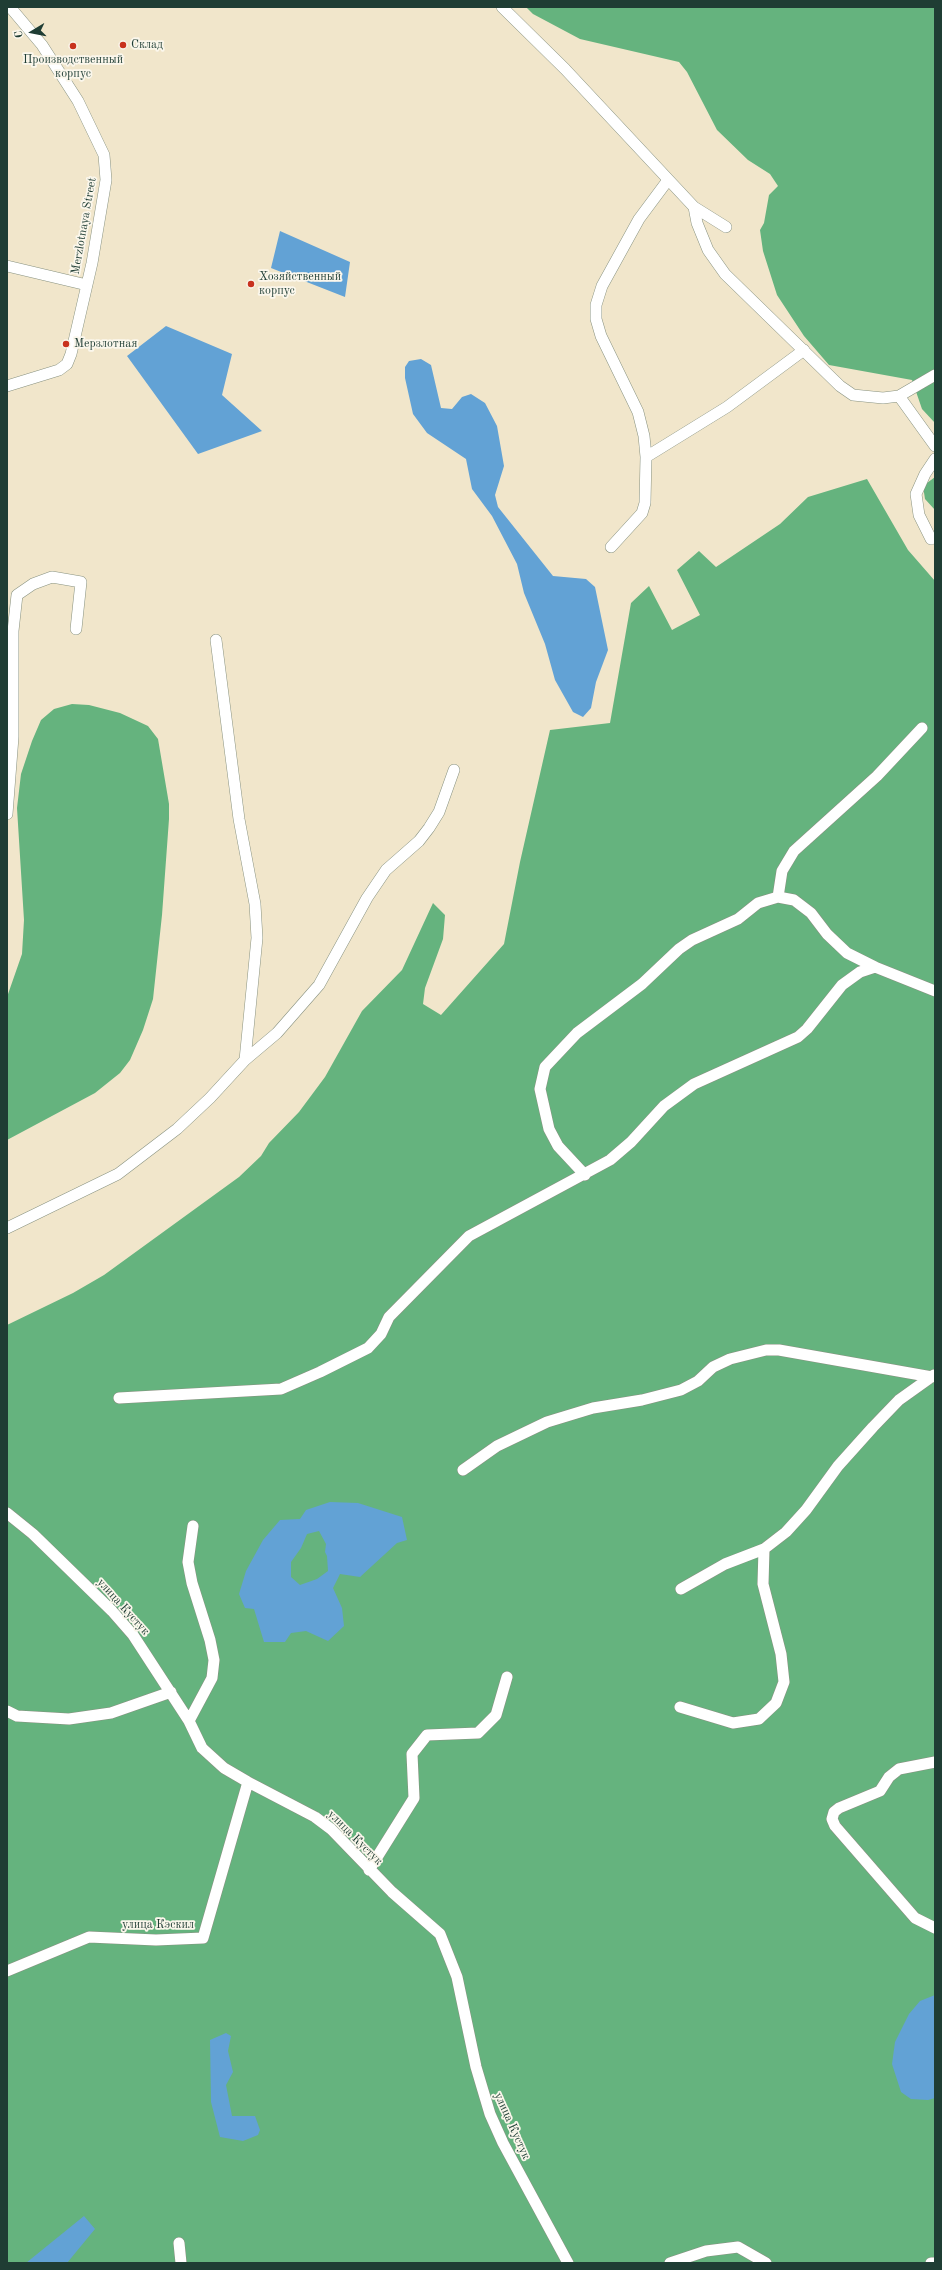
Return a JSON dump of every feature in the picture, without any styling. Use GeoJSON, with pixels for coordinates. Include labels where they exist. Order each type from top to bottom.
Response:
{"type":"FeatureCollection","features":[{"type":"Feature","properties":{"kind":"street","name":"Merzlotnaya Street"},"geometry":{"type":"LineString","coordinates":[[7,386],[58,370],[67,364],[71,354],[87,285],[106,180],[104,155],[78,101],[42,45],[10,7]]}},
{"type":"Feature","properties":{"kind":"street"},"geometry":{"type":"LineString","coordinates":[[502,7],[565,69],[694,207],[726,227]]}},
{"type":"Feature","properties":{"kind":"street"},"geometry":{"type":"LineString","coordinates":[[611,547],[642,513],[645,503],[646,457],[644,436],[638,412],[601,336],[596,319],[596,305],[602,286],[639,219],[668,180]]}},
{"type":"Feature","properties":{"kind":"street"},"geometry":{"type":"LineString","coordinates":[[694,207],[697,223],[708,250],[725,274],[840,386],[853,395],[869,398],[899,396],[935,375]]}},
{"type":"Feature","properties":{"kind":"street"},"geometry":{"type":"LineString","coordinates":[[7,266],[87,285]]}},
{"type":"Feature","properties":{"kind":"street"},"geometry":{"type":"LineString","coordinates":[[646,457],[727,407],[804,350]]}},
{"type":"Feature","properties":{"kind":"street"},"geometry":{"type":"LineString","coordinates":[[899,396],[935,446]]}},
{"type":"Feature","properties":{"kind":"street"},"geometry":{"type":"LineString","coordinates":[[932,539],[918,515],[916,494],[925,474],[935,459]]}},
{"type":"Feature","properties":{"kind":"street"},"geometry":{"type":"LineString","coordinates":[[7,814],[13,737],[13,631],[17,595],[32,584],[52,577],[81,582],[76,629]]}},
{"type":"Feature","properties":{"kind":"street"},"geometry":{"type":"LineString","coordinates":[[216,640],[239,819],[255,904],[257,938],[245,1060]]}},
{"type":"Feature","properties":{"kind":"street"},"geometry":{"type":"LineString","coordinates":[[778,896],[782,871],[794,851],[876,776],[922,728]]}},
{"type":"Feature","properties":{"kind":"street"},"geometry":{"type":"LineString","coordinates":[[7,1228],[118,1174],[177,1129],[210,1098],[245,1060],[277,1033],[320,985],[367,898],[386,870],[419,840],[429,828],[438,812],[454,770]]}},
{"type":"Feature","properties":{"kind":"street"},"geometry":{"type":"LineString","coordinates":[[585,1175],[558,1146],[549,1129],[540,1089],[545,1067],[552,1057],[577,1033],[642,984],[679,949],[692,940],[738,919],[758,903],[768,898],[778,896],[794,900],[802,905],[838,945],[858,960],[935,991]]}},
{"type":"Feature","properties":{"kind":"street"},"geometry":{"type":"LineString","coordinates":[[119,1398],[281,1389],[320,1372],[368,1348],[381,1334],[389,1317],[469,1236],[585,1175],[610,1160],[631,1142],[664,1106],[694,1084],[798,1037],[808,1029],[842,985],[860,972],[875,967]]}},
{"type":"Feature","properties":{"kind":"street"},"geometry":{"type":"LineString","coordinates":[[463,1470],[497,1446],[547,1422],[593,1408],[642,1400],[681,1390],[698,1380],[713,1367],[730,1359],[766,1350],[779,1350],[933,1376]]}},
{"type":"Feature","properties":{"kind":"street"},"geometry":{"type":"LineString","coordinates":[[681,1589],[725,1564],[764,1549],[786,1532],[806,1510],[838,1466],[899,1400],[933,1376]]}},
{"type":"Feature","properties":{"kind":"street","name":"улица Кустук"},"geometry":{"type":"LineString","coordinates":[[7,1513],[33,1534],[112,1611],[133,1635],[189,1721],[202,1748],[224,1768],[315,1817],[331,1829],[369,1870],[440,1934],[457,1976],[476,2067],[490,2114],[503,2143],[568,2263]]}},
{"type":"Feature","properties":{"kind":"street"},"geometry":{"type":"LineString","coordinates":[[189,1721],[212,1678],[214,1660],[210,1640],[192,1583],[188,1562],[189,1546],[193,1526]]}},
{"type":"Feature","properties":{"kind":"street"},"geometry":{"type":"LineString","coordinates":[[680,1707],[733,1723],[759,1719],[776,1703],[784,1682],[781,1654],[763,1584],[764,1549]]}},
{"type":"Feature","properties":{"kind":"street"},"geometry":{"type":"LineString","coordinates":[[369,1870],[414,1798],[412,1754],[427,1735],[478,1733],[496,1715],[507,1677]]}},
{"type":"Feature","properties":{"kind":"street"},"geometry":{"type":"LineString","coordinates":[[7,1711],[17,1716],[68,1719],[111,1713],[170,1692]]}},
{"type":"Feature","properties":{"kind":"street"},"geometry":{"type":"LineString","coordinates":[[935,1762],[899,1769],[889,1777],[880,1791],[839,1808],[834,1812],[832,1819],[836,1826],[915,1918],[935,1928]]}},
{"type":"Feature","properties":{"kind":"street","name":"улица Кэскил"},"geometry":{"type":"LineString","coordinates":[[7,1971],[89,1937],[156,1940],[203,1938],[248,1782]]}},
{"type":"Feature","properties":{"kind":"street"},"geometry":{"type":"LineString","coordinates":[[179,2243],[181,2263]]}},
{"type":"Feature","properties":{"kind":"street"},"geometry":{"type":"LineString","coordinates":[[670,2263],[706,2251],[738,2247],[766,2263]]}},
{"type":"Feature","properties":{"kind":"street"},"geometry":{"type":"LineString","coordinates":[[931,2263],[935,2262]]}},
{"type":"Feature","properties":{"kind":"green space"},"geometry":{"type":"Polygon","coordinates":[[[526,7],[935,7],[935,423],[922,409],[912,380],[829,365],[804,336],[777,295],[763,251],[760,230],[764,223],[769,195],[778,186],[770,174],[748,160],[717,130],[687,72],[679,62],[580,39],[533,14],[526,7]]]}},
{"type":"Feature","properties":{"kind":"green space"},"geometry":{"type":"Polygon","coordinates":[[[935,477],[935,510],[925,499],[923,486],[935,477]]]}},
{"type":"Feature","properties":{"kind":"green space"},"geometry":{"type":"Polygon","coordinates":[[[867,479],[908,550],[935,581],[935,2263],[7,2263],[7,1325],[73,1293],[104,1275],[239,1177],[261,1156],[269,1143],[299,1112],[325,1077],[362,1011],[402,970],[433,903],[445,915],[443,939],[425,988],[423,1004],[441,1015],[504,944],[520,862],[550,730],[610,723],[631,603],[649,586],[672,630],[700,615],[677,570],[699,551],[716,567],[780,524],[808,497],[867,479]]]}},
{"type":"Feature","properties":{"kind":"green space"},"geometry":{"type":"Polygon","coordinates":[[[72,704],[89,705],[120,713],[148,726],[158,739],[169,804],[169,819],[162,915],[153,999],[143,1030],[130,1060],[120,1073],[95,1093],[7,1140],[7,997],[22,954],[24,920],[17,808],[21,774],[41,720],[54,709],[72,704]]]}},
{"type":"Feature","properties":{"kind":"water"},"geometry":{"type":"Polygon","coordinates":[[[280,231],[350,262],[345,297],[271,268],[280,231]]]}},
{"type":"Feature","properties":{"kind":"water"},"geometry":{"type":"Polygon","coordinates":[[[166,326],[232,354],[222,395],[262,431],[198,454],[127,356],[166,326]]]}},
{"type":"Feature","properties":{"kind":"water"},"geometry":{"type":"Polygon","coordinates":[[[421,359],[431,365],[441,408],[452,409],[462,397],[471,394],[485,403],[497,426],[504,466],[495,495],[498,507],[553,576],[586,579],[595,587],[608,650],[596,682],[591,708],[583,717],[573,712],[555,680],[545,644],[524,593],[517,564],[492,516],[472,489],[466,459],[427,433],[413,414],[405,378],[405,367],[409,361],[421,359]]]}},
{"type":"Feature","properties":{"kind":"water"},"geometry":{"type":"Polygon","coordinates":[[[330,1502],[358,1503],[402,1517],[407,1540],[397,1543],[360,1577],[340,1574],[333,1588],[342,1608],[344,1626],[328,1641],[306,1631],[291,1633],[285,1642],[264,1642],[254,1609],[245,1608],[239,1594],[246,1571],[263,1540],[280,1520],[300,1519],[306,1510],[330,1502]],[[319,1531],[307,1534],[301,1548],[291,1562],[291,1577],[300,1585],[317,1579],[328,1571],[327,1556],[325,1552],[326,1544],[319,1531]]]}},
{"type":"Feature","properties":{"kind":"water"},"geometry":{"type":"Polygon","coordinates":[[[935,1995],[935,2098],[928,2100],[911,2099],[901,2092],[892,2064],[895,2042],[909,2014],[920,2001],[935,1995]]]}},
{"type":"Feature","properties":{"kind":"water"},"geometry":{"type":"Polygon","coordinates":[[[226,2033],[231,2036],[228,2051],[233,2072],[226,2085],[232,2116],[255,2116],[260,2130],[258,2135],[243,2141],[220,2137],[211,2102],[210,2040],[226,2033]]]}},
{"type":"Feature","properties":{"kind":"water"},"geometry":{"type":"Polygon","coordinates":[[[84,2216],[95,2229],[67,2263],[26,2263],[84,2216]]]}},
{"type":"Feature","properties":{"kind":"place","name":"Склад"},"geometry":{"type":"Point","coordinates":[123,45]}},
{"type":"Feature","properties":{"kind":"place","name":"Производственный корпус"},"geometry":{"type":"Point","coordinates":[73,46]}},
{"type":"Feature","properties":{"kind":"place","name":"Хозяйственный корпус"},"geometry":{"type":"Point","coordinates":[251,284]}},
{"type":"Feature","properties":{"kind":"place","name":"Мерзлотная"},"geometry":{"type":"Point","coordinates":[66,344]}}]}
